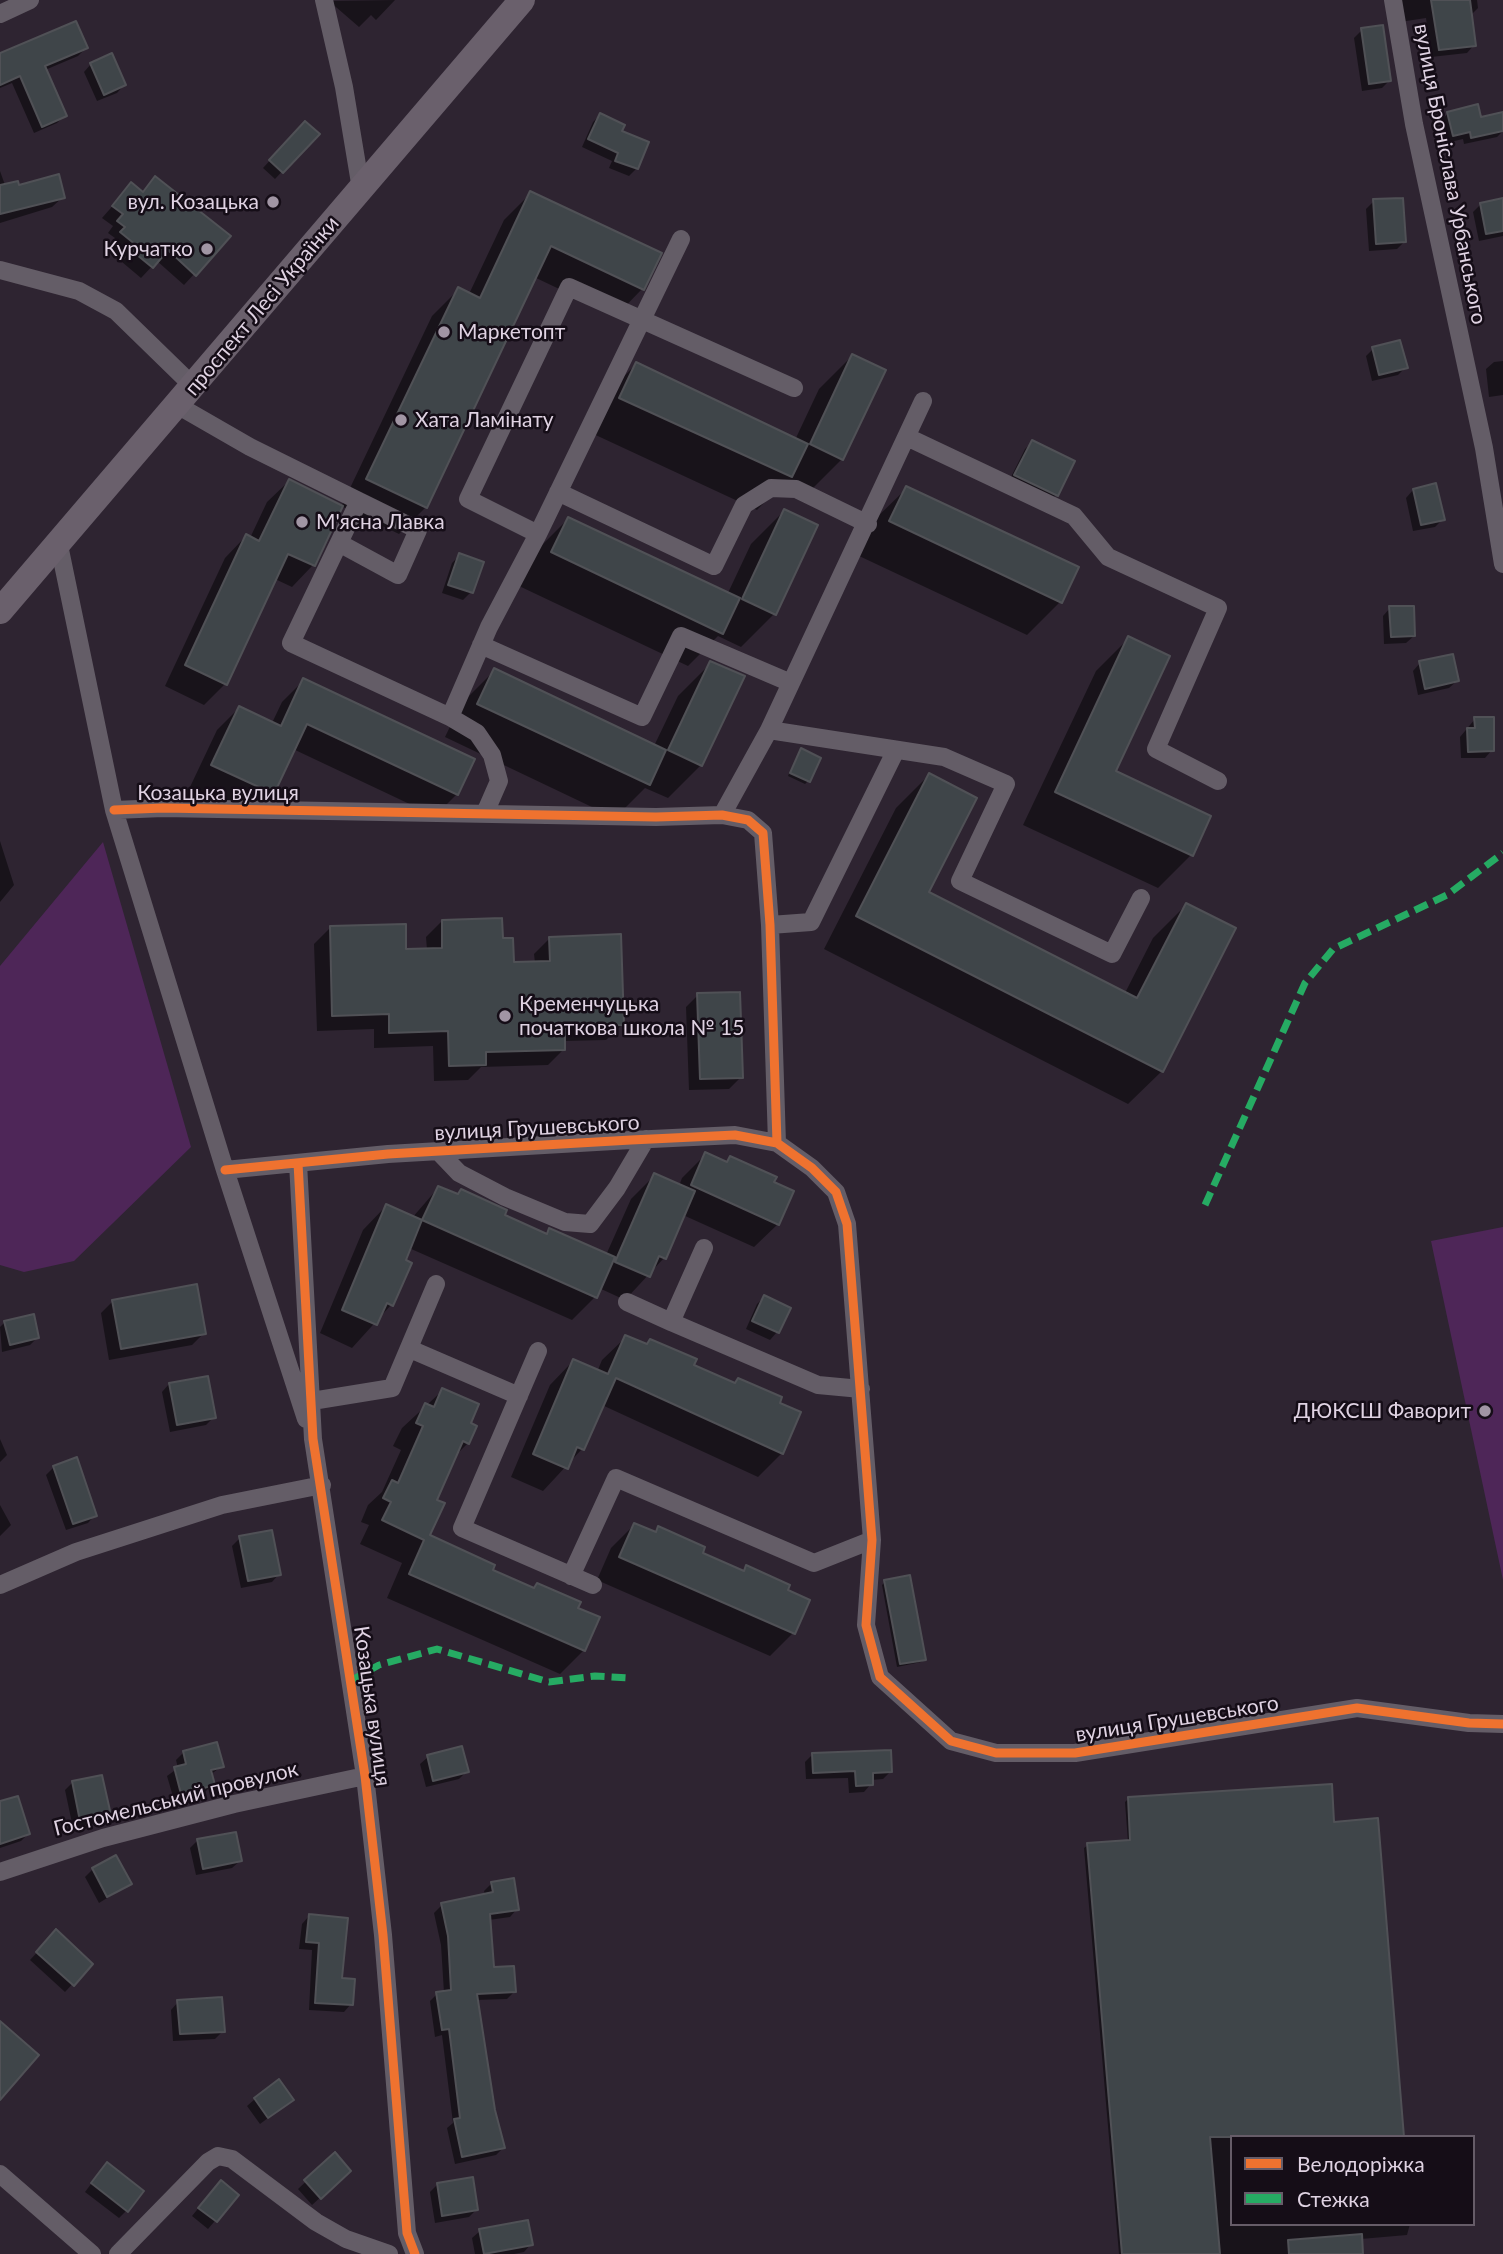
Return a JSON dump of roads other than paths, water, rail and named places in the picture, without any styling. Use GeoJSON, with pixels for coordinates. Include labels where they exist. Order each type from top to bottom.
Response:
{"type":"FeatureCollection","features":[{"type":"Feature","properties":{"kind":"street"},"geometry":{"type":"LineString","coordinates":[[0,14],[30,0]]}},
{"type":"Feature","properties":{"kind":"street"},"geometry":{"type":"LineString","coordinates":[[324,0],[344,87],[361,189]]}},
{"type":"Feature","properties":{"kind":"street","name":"проспект Лесі Українки"},"geometry":{"type":"LineString","coordinates":[[0,611],[522,0]]}},
{"type":"Feature","properties":{"kind":"street","name":"вулиця Броніслава Урбанського"},"geometry":{"type":"LineString","coordinates":[[1393,0],[1414,124],[1485,448],[1503,564]]}},
{"type":"Feature","properties":{"kind":"street"},"geometry":{"type":"LineString","coordinates":[[450,717],[481,645],[681,239]]}},
{"type":"Feature","properties":{"kind":"street"},"geometry":{"type":"LineString","coordinates":[[0,270],[79,292],[117,311],[185,396],[250,447],[418,530],[398,575],[339,543]]}},
{"type":"Feature","properties":{"kind":"street"},"geometry":{"type":"LineString","coordinates":[[538,534],[468,499],[569,288],[794,388]]}},
{"type":"Feature","properties":{"kind":"street"},"geometry":{"type":"LineString","coordinates":[[571,1576],[616,1478],[814,1563],[872,1540],[848,1224],[836,1192],[813,1168],[777,1143],[770,925],[762,834],[748,820],[722,815],[769,730],[868,524],[923,401]]}},
{"type":"Feature","properties":{"kind":"street"},"geometry":{"type":"LineString","coordinates":[[907,437],[1074,516],[1108,557],[1219,608],[1156,749],[1218,781]]}},
{"type":"Feature","properties":{"kind":"street"},"geometry":{"type":"LineString","coordinates":[[558,492],[714,566],[744,505],[771,488],[796,489],[868,524]]}},
{"type":"Feature","properties":{"kind":"street"},"geometry":{"type":"LineString","coordinates":[[359,500],[291,643],[450,717],[477,733],[492,755],[499,781],[485,813]]}},
{"type":"Feature","properties":{"kind":"street","name":"Козацька вулиця"},"geometry":{"type":"LineString","coordinates":[[59,545],[114,810],[225,1170],[313,1439],[365,1776],[384,1949],[407,2233],[415,2254]]}},
{"type":"Feature","properties":{"kind":"street"},"geometry":{"type":"LineString","coordinates":[[481,645],[642,718],[681,636],[791,683]]}},
{"type":"Feature","properties":{"kind":"street"},"geometry":{"type":"LineString","coordinates":[[769,730],[944,757],[1006,784],[960,881],[1112,954],[1141,898]]}},
{"type":"Feature","properties":{"kind":"street"},"geometry":{"type":"LineString","coordinates":[[770,925],[811,922],[896,750]]}},
{"type":"Feature","properties":{"kind":"street","name":"Козацька вулиця"},"geometry":{"type":"LineString","coordinates":[[114,810],[656,817],[722,815]]}},
{"type":"Feature","properties":{"kind":"street","name":"вулиця Грушевського"},"geometry":{"type":"LineString","coordinates":[[225,1170],[438,1151],[646,1139],[735,1135],[777,1143]]}},
{"type":"Feature","properties":{"kind":"street"},"geometry":{"type":"LineString","coordinates":[[438,1151],[459,1173],[505,1197],[565,1222],[590,1224],[617,1188],[646,1139]]}},
{"type":"Feature","properties":{"kind":"street","name":"Козацька вулиця"},"geometry":{"type":"LineString","coordinates":[[298,1163],[313,1439]]}},
{"type":"Feature","properties":{"kind":"street"},"geometry":{"type":"LineString","coordinates":[[671,1322],[704,1248]]}},
{"type":"Feature","properties":{"kind":"street"},"geometry":{"type":"LineString","coordinates":[[312,1401],[392,1388],[436,1284]]}},
{"type":"Feature","properties":{"kind":"street"},"geometry":{"type":"LineString","coordinates":[[627,1302],[818,1385],[861,1389]]}},
{"type":"Feature","properties":{"kind":"street"},"geometry":{"type":"LineString","coordinates":[[410,1349],[519,1396]]}},
{"type":"Feature","properties":{"kind":"street"},"geometry":{"type":"LineString","coordinates":[[538,1351],[462,1528],[593,1586]]}},
{"type":"Feature","properties":{"kind":"street"},"geometry":{"type":"LineString","coordinates":[[0,1585],[76,1552],[222,1504],[322,1485]]}},
{"type":"Feature","properties":{"kind":"street","name":"вулиця Грушевського"},"geometry":{"type":"LineString","coordinates":[[872,1540],[866,1625],[880,1677],[951,1741],[996,1753],[1075,1753],[1357,1708],[1469,1723],[1503,1724]]}},
{"type":"Feature","properties":{"kind":"street","name":"Гостомельський провулок"},"geometry":{"type":"LineString","coordinates":[[0,1872],[103,1838],[233,1804],[365,1776]]}},
{"type":"Feature","properties":{"kind":"street"},"geometry":{"type":"LineString","coordinates":[[118,2254],[208,2161],[218,2156],[232,2159],[316,2222],[346,2239],[389,2254]]}},
{"type":"Feature","properties":{"kind":"street"},"geometry":{"type":"LineString","coordinates":[[0,2174],[92,2254]]}},
{"type":"Feature","properties":{"kind":"place","name":"вул. Козацька"},"geometry":{"type":"Point","coordinates":[273,202]}},
{"type":"Feature","properties":{"kind":"place","name":"Курчатко"},"geometry":{"type":"Point","coordinates":[207,249]}},
{"type":"Feature","properties":{"kind":"place","name":"Маркетопт"},"geometry":{"type":"Point","coordinates":[444,332]}},
{"type":"Feature","properties":{"kind":"place","name":"Хата Ламінату"},"geometry":{"type":"Point","coordinates":[401,420]}},
{"type":"Feature","properties":{"kind":"place","name":"М'ясна Лавка"},"geometry":{"type":"Point","coordinates":[302,522]}},
{"type":"Feature","properties":{"kind":"place","name":"Кременчуцька початкова школа № 15"},"geometry":{"type":"Point","coordinates":[505,1016]}},
{"type":"Feature","properties":{"kind":"place","name":"ДЮКСШ Фаворит"},"geometry":{"type":"Point","coordinates":[1485,1411]}}]}
